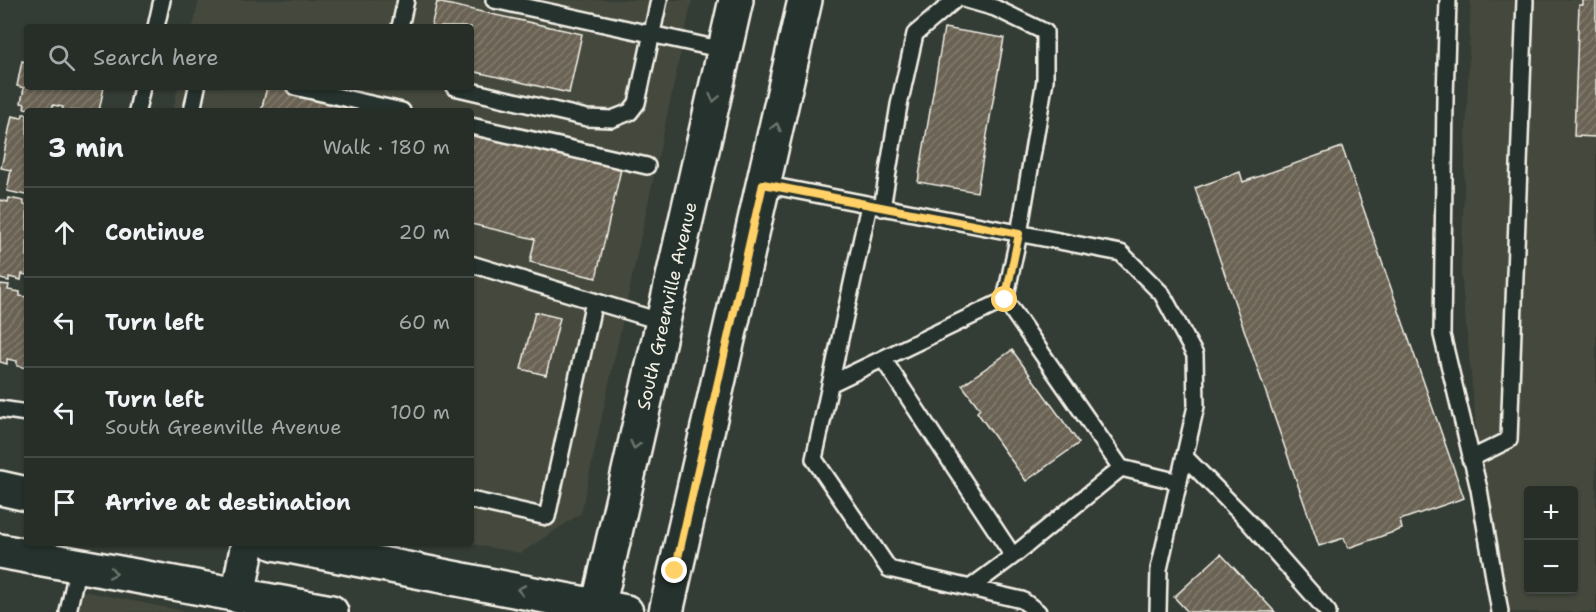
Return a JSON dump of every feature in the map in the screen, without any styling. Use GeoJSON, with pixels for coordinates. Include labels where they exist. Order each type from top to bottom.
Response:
{"type":"FeatureCollection","features":[{"type":"Feature","properties":{"kind":"main road","name":"South Greenville Avenue"},"geometry":{"type":"LineString","coordinates":[[607,610],[663,322],[736,0]]}},
{"type":"Feature","properties":{"kind":"main road"},"geometry":{"type":"LineString","coordinates":[[666,612],[805,0]]}},
{"type":"Feature","properties":{"kind":"main road"},"geometry":{"type":"LineString","coordinates":[[0,488],[24,493]]}},
{"type":"Feature","properties":{"kind":"main road"},"geometry":{"type":"LineString","coordinates":[[236,604],[247,546]]}},
{"type":"Feature","properties":{"kind":"main road"},"geometry":{"type":"LineString","coordinates":[[289,546],[607,610]]}},
{"type":"Feature","properties":{"kind":"main road"},"geometry":{"type":"LineString","coordinates":[[0,551],[78,566],[236,604],[331,612]]}},
{"type":"Feature","properties":{"kind":"lane"},"geometry":{"type":"LineString","coordinates":[[157,24],[162,0]]}},
{"type":"Feature","properties":{"kind":"lane"},"geometry":{"type":"LineString","coordinates":[[401,24],[406,0]]}},
{"type":"Feature","properties":{"kind":"lane"},"geometry":{"type":"LineString","coordinates":[[494,0],[724,50]]}},
{"type":"Feature","properties":{"kind":"lane"},"geometry":{"type":"LineString","coordinates":[[467,90],[587,118],[612,119],[630,112],[637,103],[659,0]]}},
{"type":"Feature","properties":{"kind":"lane"},"geometry":{"type":"LineString","coordinates":[[955,0],[915,34],[814,459],[889,569],[1022,600],[1038,612]]}},
{"type":"Feature","properties":{"kind":"lane"},"geometry":{"type":"LineString","coordinates":[[967,0],[995,8],[1045,32],[1045,80],[1019,234],[1005,300],[1121,468],[1179,482]]}},
{"type":"Feature","properties":{"kind":"lane"},"geometry":{"type":"LineString","coordinates":[[1448,0],[1443,335],[1470,459],[1479,489],[1500,612]]}},
{"type":"Feature","properties":{"kind":"lane"},"geometry":{"type":"LineString","coordinates":[[1470,459],[1509,440],[1525,0]]}},
{"type":"Feature","properties":{"kind":"lane"},"geometry":{"type":"LineString","coordinates":[[138,108],[141,90]]}},
{"type":"Feature","properties":{"kind":"lane"},"geometry":{"type":"LineString","coordinates":[[193,108],[196,90]]}},
{"type":"Feature","properties":{"kind":"lane"},"geometry":{"type":"LineString","coordinates":[[308,90],[389,108]]}},
{"type":"Feature","properties":{"kind":"lane"},"geometry":{"type":"LineString","coordinates":[[474,127],[647,166]]}},
{"type":"Feature","properties":{"kind":"lane"},"geometry":{"type":"LineString","coordinates":[[763,184],[1121,253],[1162,294],[1195,355],[1196,406],[1159,570],[1158,612]]}},
{"type":"Feature","properties":{"kind":"lane"},"geometry":{"type":"LineString","coordinates":[[474,265],[663,322]]}},
{"type":"Feature","properties":{"kind":"lane"},"geometry":{"type":"LineString","coordinates":[[830,384],[1005,300]]}},
{"type":"Feature","properties":{"kind":"lane"},"geometry":{"type":"LineString","coordinates":[[474,501],[547,517],[594,301]]}},
{"type":"Feature","properties":{"kind":"lane"},"geometry":{"type":"LineString","coordinates":[[883,359],[1013,556]]}},
{"type":"Feature","properties":{"kind":"lane"},"geometry":{"type":"LineString","coordinates":[[0,409],[24,413]]}},
{"type":"Feature","properties":{"kind":"lane"},"geometry":{"type":"LineString","coordinates":[[1185,457],[1247,520],[1328,612]]}},
{"type":"Feature","properties":{"kind":"lane"},"geometry":{"type":"LineString","coordinates":[[970,588],[1121,468]]}},
{"type":"Feature","properties":{"kind":"lane"},"geometry":{"type":"LineString","coordinates":[[68,612],[78,566]]}},
{"type":"Feature","properties":{"kind":"shaded area"},"geometry":{"type":"Polygon","coordinates":[[[199,0],[692,0],[581,513],[521,553],[474,544],[474,108],[174,108],[177,90],[474,90],[474,24],[194,24],[199,0]]]}},
{"type":"Feature","properties":{"kind":"shaded area"},"geometry":{"type":"Polygon","coordinates":[[[1471,0],[1596,0],[1596,612],[1494,612],[1461,272],[1471,0]]]}},
{"type":"Feature","properties":{"kind":"shaded area"},"geometry":{"type":"Polygon","coordinates":[[[78,590],[188,612],[74,612],[78,590]]]}},
{"type":"Feature","properties":{"kind":"building"},"geometry":{"type":"Polygon","coordinates":[[[1583,0],[1596,0],[1596,137],[1574,136],[1579,5],[1583,5],[1583,0]]]}},
{"type":"Feature","properties":{"kind":"building"},"geometry":{"type":"Polygon","coordinates":[[[437,2],[582,34],[569,93],[474,72],[474,24],[432,24],[437,2]]]}},
{"type":"Feature","properties":{"kind":"building"},"geometry":{"type":"Polygon","coordinates":[[[944,28],[1004,38],[977,192],[918,182],[944,28]]]}},
{"type":"Feature","properties":{"kind":"building"},"geometry":{"type":"Polygon","coordinates":[[[22,61],[24,62],[24,88],[17,86],[22,61]]]}},
{"type":"Feature","properties":{"kind":"building"},"geometry":{"type":"Polygon","coordinates":[[[24,88],[24,90],[103,90],[100,108],[63,108],[53,105],[52,108],[24,108],[25,104],[21,103],[24,88]]]}},
{"type":"Feature","properties":{"kind":"building"},"geometry":{"type":"Polygon","coordinates":[[[266,90],[291,90],[366,108],[262,108],[266,90]]]}},
{"type":"Feature","properties":{"kind":"building"},"geometry":{"type":"Polygon","coordinates":[[[24,114],[24,195],[7,191],[11,170],[1,168],[12,116],[22,118],[24,114]]]}},
{"type":"Feature","properties":{"kind":"building"},"geometry":{"type":"Polygon","coordinates":[[[474,134],[621,169],[596,278],[530,262],[535,239],[474,225],[474,134]]]}},
{"type":"Feature","properties":{"kind":"building"},"geometry":{"type":"Polygon","coordinates":[[[1342,147],[1464,498],[1400,520],[1402,529],[1348,548],[1344,538],[1319,546],[1195,188],[1240,172],[1243,182],[1342,147]]]}},
{"type":"Feature","properties":{"kind":"building"},"geometry":{"type":"Polygon","coordinates":[[[9,198],[24,201],[24,274],[22,274],[21,280],[9,277],[9,281],[0,279],[0,200],[8,202],[9,198]]]}},
{"type":"Feature","properties":{"kind":"building"},"geometry":{"type":"Polygon","coordinates":[[[0,284],[9,285],[8,290],[20,292],[20,296],[24,297],[24,367],[17,366],[17,361],[7,359],[7,364],[0,362],[0,284]]]}},
{"type":"Feature","properties":{"kind":"building"},"geometry":{"type":"Polygon","coordinates":[[[535,312],[560,318],[546,375],[521,369],[535,312]]]}},
{"type":"Feature","properties":{"kind":"building"},"geometry":{"type":"Polygon","coordinates":[[[1012,350],[1079,443],[1026,481],[977,412],[980,409],[962,385],[1012,350]]]}},
{"type":"Feature","properties":{"kind":"building"},"geometry":{"type":"Polygon","coordinates":[[[1221,554],[1275,612],[1188,612],[1174,597],[1221,554]]]}},
{"type":"Feature","properties":{"kind":"route"},"geometry":{"type":"LineString","coordinates":[[675,571],[763,184],[1019,234],[1005,300]]}}]}
